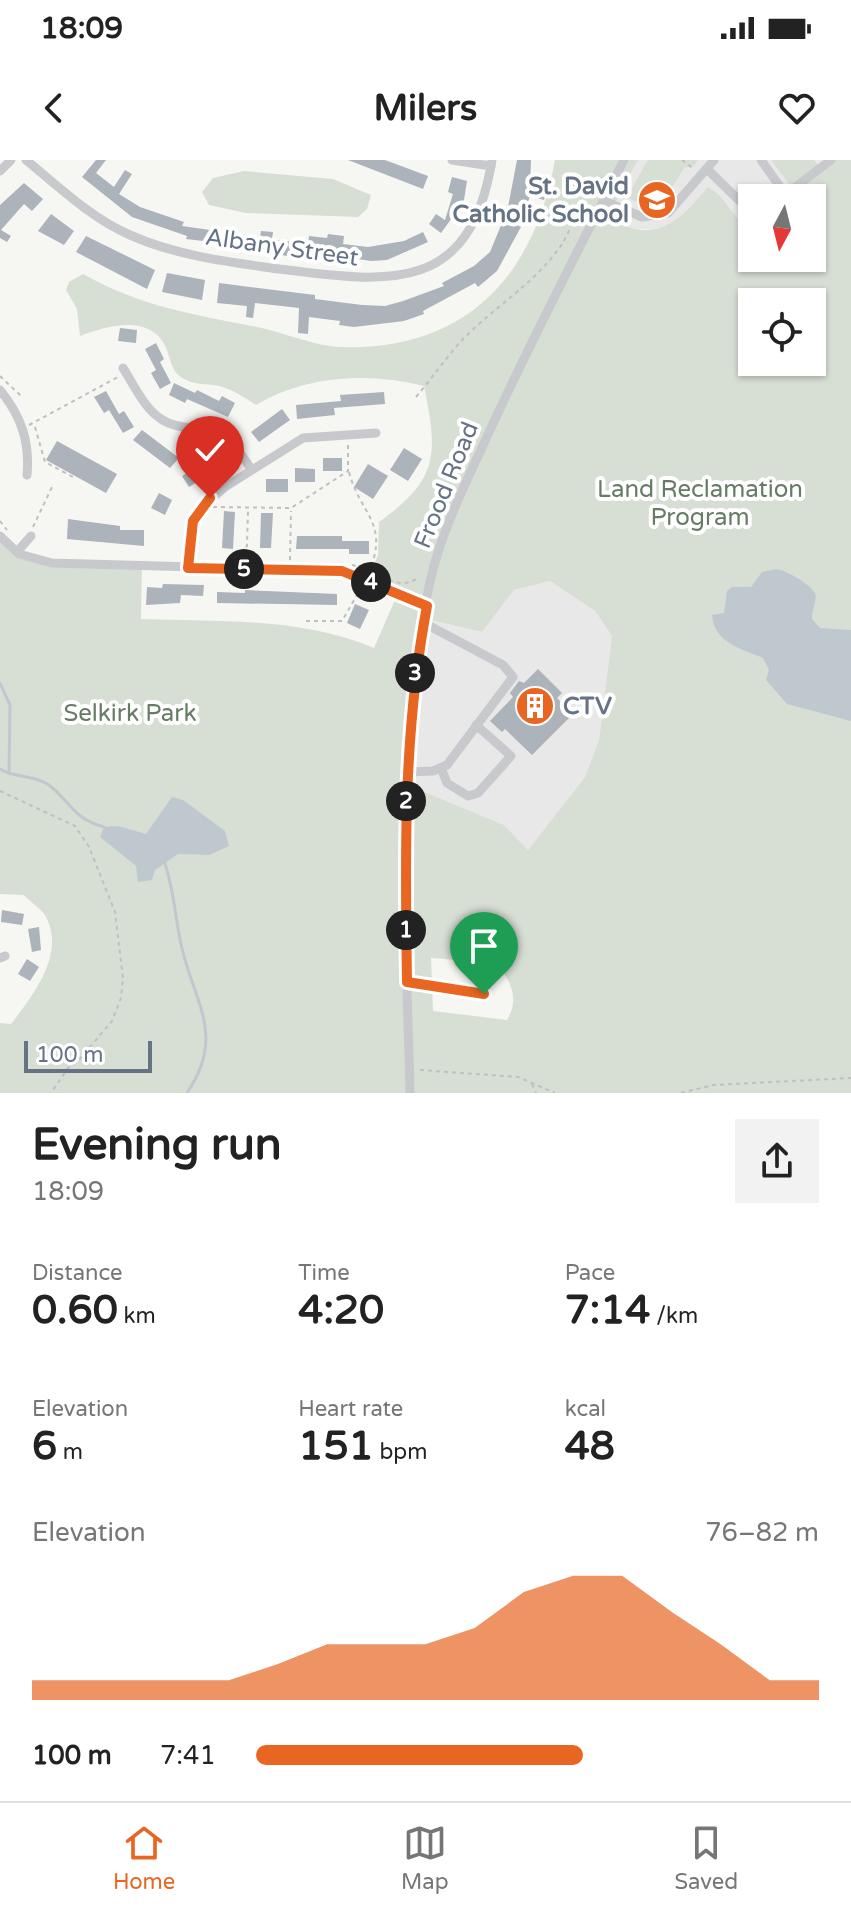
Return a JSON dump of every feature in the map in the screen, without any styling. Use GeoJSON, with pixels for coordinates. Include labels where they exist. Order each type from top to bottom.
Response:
{"type":"FeatureCollection","features":[{"type":"Feature","properties":{"kind":"street"},"geometry":{"type":"LineString","coordinates":[[0,171],[11,160]]}},
{"type":"Feature","properties":{"kind":"street","name":"Albany Street"},"geometry":{"type":"LineString","coordinates":[[26,160],[107,223],[158,246],[248,265],[372,279],[416,273],[451,251],[468,234],[479,213],[491,163]]}},
{"type":"Feature","properties":{"kind":"street"},"geometry":{"type":"LineString","coordinates":[[452,160],[491,163]]}},
{"type":"Feature","properties":{"kind":"street","name":"Frood Road"},"geometry":{"type":"LineString","coordinates":[[410,1093],[407,772],[410,710],[430,583],[454,509],[537,328],[624,160]]}},
{"type":"Feature","properties":{"kind":"street"},"geometry":{"type":"LineString","coordinates":[[761,160],[778,184]]}},
{"type":"Feature","properties":{"kind":"street"},"geometry":{"type":"LineString","coordinates":[[802,184],[831,160]]}},
{"type":"Feature","properties":{"kind":"street"},"geometry":{"type":"LineString","coordinates":[[604,201],[642,217],[668,213],[711,164],[738,196]]}},
{"type":"Feature","properties":{"kind":"street"},"geometry":{"type":"LineString","coordinates":[[125,370],[159,418],[175,426],[220,433],[237,448],[251,469]]}},
{"type":"Feature","properties":{"kind":"street"},"geometry":{"type":"LineString","coordinates":[[0,390],[16,410],[23,428],[28,457],[27,475]]}},
{"type":"Feature","properties":{"kind":"street"},"geometry":{"type":"LineString","coordinates":[[188,568],[190,531],[201,507],[251,469],[303,438],[376,433]]}},
{"type":"Feature","properties":{"kind":"street"},"geometry":{"type":"LineString","coordinates":[[0,536],[17,552],[33,560],[52,563],[327,570],[368,575],[427,606]]}},
{"type":"Feature","properties":{"kind":"street"},"geometry":{"type":"LineString","coordinates":[[17,552],[31,536]]}},
{"type":"Feature","properties":{"kind":"street"},"geometry":{"type":"LineString","coordinates":[[407,772],[447,765],[513,677],[503,665],[424,623]]}},
{"type":"Feature","properties":{"kind":"street"},"geometry":{"type":"LineString","coordinates":[[441,768],[447,783],[468,796],[478,793],[511,756],[476,725]]}},
{"type":"Feature","properties":{"kind":"street"},"geometry":{"type":"LineString","coordinates":[[407,982],[484,994]]}},
{"type":"Feature","properties":{"kind":"path"},"geometry":{"type":"LineString","coordinates":[[682,160],[695,170]]}},
{"type":"Feature","properties":{"kind":"path"},"geometry":{"type":"LineString","coordinates":[[416,397],[462,340],[546,265],[566,238],[598,179]]}},
{"type":"Feature","properties":{"kind":"path"},"geometry":{"type":"LineString","coordinates":[[23,428],[125,370]]}},
{"type":"Feature","properties":{"kind":"path"},"geometry":{"type":"LineString","coordinates":[[0,376],[21,396]]}},
{"type":"Feature","properties":{"kind":"path"},"geometry":{"type":"LineString","coordinates":[[35,427],[45,462],[73,477]]}},
{"type":"Feature","properties":{"kind":"path"},"geometry":{"type":"LineString","coordinates":[[306,621],[342,621],[376,554],[376,527],[353,489],[348,471],[348,435]]}},
{"type":"Feature","properties":{"kind":"path"},"geometry":{"type":"LineString","coordinates":[[201,507],[291,508],[348,471]]}},
{"type":"Feature","properties":{"kind":"path"},"geometry":{"type":"LineString","coordinates":[[31,536],[35,520],[52,487]]}},
{"type":"Feature","properties":{"kind":"path"},"geometry":{"type":"LineString","coordinates":[[234,560],[247,546],[248,508]]}},
{"type":"Feature","properties":{"kind":"path"},"geometry":{"type":"LineString","coordinates":[[290,561],[291,508]]}},
{"type":"Feature","properties":{"kind":"path"},"geometry":{"type":"LineString","coordinates":[[0,791],[75,826],[89,847],[115,912],[123,978],[121,998],[112,1021],[78,1061],[68,1068],[51,1093]]}},
{"type":"Feature","properties":{"kind":"path"},"geometry":{"type":"LineString","coordinates":[[409,1070],[497,1075],[531,1083],[555,1093]]}},
{"type":"Feature","properties":{"kind":"path"},"geometry":{"type":"LineString","coordinates":[[681,1093],[713,1085],[851,1078]]}},
{"type":"Feature","properties":{"kind":"path"},"geometry":{"type":"LineString","coordinates":[[531,1083],[536,1093]]}},
{"type":"Feature","properties":{"kind":"shaded area","name":"St. David Catholic School"},"geometry":{"type":"Polygon","coordinates":[[[638,160],[851,160],[826,184],[738,184],[738,221],[708,188],[676,223],[661,230],[630,228],[607,218],[638,160]]]}},
{"type":"Feature","properties":{"kind":"shaded area"},"geometry":{"type":"Polygon","coordinates":[[[776,569],[797,578],[815,593],[812,619],[820,628],[851,630],[851,721],[787,704],[766,680],[769,670],[763,658],[730,644],[714,625],[712,615],[724,613],[727,591],[732,587],[751,587],[762,572],[776,569]]]}},
{"type":"Feature","properties":{"kind":"shaded area"},"geometry":{"type":"Polygon","coordinates":[[[550,581],[595,611],[612,636],[599,740],[585,777],[528,850],[504,825],[407,786],[410,710],[426,619],[482,632],[514,590],[550,581]]]}},
{"type":"Feature","properties":{"kind":"shaded area"},"geometry":{"type":"Polygon","coordinates":[[[172,797],[183,800],[225,831],[229,846],[209,855],[178,854],[155,870],[152,880],[138,882],[136,866],[100,837],[104,827],[118,826],[146,834],[172,797]]]}},
{"type":"Feature","properties":{"kind":"green space"},"geometry":{"type":"Polygon","coordinates":[[[555,160],[638,160],[607,218],[624,226],[652,230],[686,212],[708,187],[719,195],[738,219],[738,272],[826,272],[826,184],[804,184],[835,160],[851,160],[851,1093],[0,1093],[0,1023],[11,1024],[37,988],[52,946],[51,931],[42,911],[24,895],[0,894],[0,536],[33,560],[142,566],[141,619],[289,626],[346,638],[374,648],[398,593],[368,580],[378,555],[379,522],[413,492],[423,478],[432,448],[424,386],[382,379],[338,379],[296,387],[256,405],[223,387],[195,383],[181,377],[160,338],[141,326],[103,328],[80,336],[77,309],[66,290],[69,282],[83,274],[147,302],[320,344],[340,347],[384,345],[423,336],[457,321],[486,299],[510,272],[530,240],[545,202],[555,160]],[[550,581],[514,590],[482,632],[426,619],[417,666],[407,785],[504,825],[528,850],[585,777],[599,740],[612,636],[595,611],[550,581]],[[431,958],[433,1011],[507,1020],[513,1005],[512,991],[498,963],[431,958]]]}},
{"type":"Feature","properties":{"kind":"green space"},"geometry":{"type":"Polygon","coordinates":[[[648,160],[698,160],[694,166],[684,168],[662,199],[648,204],[627,197],[648,160]]]}},
{"type":"Feature","properties":{"kind":"green space"},"geometry":{"type":"Polygon","coordinates":[[[771,160],[814,160],[818,165],[789,184],[771,160]]]}},
{"type":"Feature","properties":{"kind":"green space"},"geometry":{"type":"Polygon","coordinates":[[[244,171],[333,179],[371,195],[367,209],[358,217],[246,213],[209,205],[202,192],[213,178],[244,171]]]}},
{"type":"Feature","properties":{"kind":"building"},"geometry":{"type":"Polygon","coordinates":[[[96,160],[106,160],[96,173],[114,187],[125,170],[132,174],[119,194],[140,207],[184,222],[182,226],[260,237],[261,231],[273,232],[272,239],[308,244],[309,236],[327,238],[328,234],[344,236],[343,244],[368,247],[404,241],[423,232],[428,242],[387,260],[371,261],[319,253],[298,253],[298,257],[280,255],[281,250],[186,239],[187,236],[132,217],[82,177],[96,160]]]}},
{"type":"Feature","properties":{"kind":"building"},"geometry":{"type":"Polygon","coordinates":[[[348,160],[385,160],[428,176],[423,189],[348,160]]]}},
{"type":"Feature","properties":{"kind":"building"},"geometry":{"type":"Polygon","coordinates":[[[517,160],[531,160],[530,188],[546,192],[544,200],[530,196],[525,212],[508,207],[517,160]]]}},
{"type":"Feature","properties":{"kind":"building"},"geometry":{"type":"Polygon","coordinates":[[[452,177],[467,181],[464,200],[459,217],[454,215],[441,233],[429,224],[436,214],[445,220],[453,194],[448,192],[452,177]]]}},
{"type":"Feature","properties":{"kind":"building"},"geometry":{"type":"Polygon","coordinates":[[[24,183],[43,199],[32,211],[24,204],[1,230],[11,236],[7,242],[0,238],[0,205],[24,183]]]}},
{"type":"Feature","properties":{"kind":"building"},"geometry":{"type":"Polygon","coordinates":[[[51,214],[74,231],[64,245],[38,231],[51,214]]]}},
{"type":"Feature","properties":{"kind":"building"},"geometry":{"type":"Polygon","coordinates":[[[504,218],[521,227],[497,271],[478,287],[475,283],[423,311],[424,314],[404,321],[354,327],[339,325],[340,321],[309,317],[308,334],[298,333],[299,308],[255,303],[253,318],[246,317],[247,306],[217,303],[219,283],[315,295],[315,299],[362,305],[385,306],[403,301],[444,286],[442,283],[474,266],[490,252],[504,218]]]}},
{"type":"Feature","properties":{"kind":"building"},"geometry":{"type":"Polygon","coordinates":[[[86,236],[155,270],[147,289],[76,252],[86,236]]]}},
{"type":"Feature","properties":{"kind":"building"},"geometry":{"type":"Polygon","coordinates":[[[167,273],[205,280],[202,300],[162,292],[167,273]]]}},
{"type":"Feature","properties":{"kind":"building"},"geometry":{"type":"Polygon","coordinates":[[[120,328],[137,330],[136,343],[118,341],[120,328]]]}},
{"type":"Feature","properties":{"kind":"building"},"geometry":{"type":"Polygon","coordinates":[[[156,343],[164,359],[160,362],[171,383],[160,389],[151,373],[156,370],[145,349],[156,343]]]}},
{"type":"Feature","properties":{"kind":"building"},"geometry":{"type":"Polygon","coordinates":[[[174,383],[219,401],[222,396],[235,403],[228,417],[187,399],[185,403],[169,395],[174,383]]]}},
{"type":"Feature","properties":{"kind":"building"},"geometry":{"type":"Polygon","coordinates":[[[106,391],[119,414],[124,411],[134,427],[123,433],[109,410],[104,413],[94,397],[106,391]]]}},
{"type":"Feature","properties":{"kind":"building"},"geometry":{"type":"Polygon","coordinates":[[[384,392],[385,404],[334,408],[335,415],[297,419],[296,405],[341,401],[340,395],[384,392]]]}},
{"type":"Feature","properties":{"kind":"building"},"geometry":{"type":"Polygon","coordinates":[[[282,409],[290,420],[259,442],[251,432],[282,409]]]}},
{"type":"Feature","properties":{"kind":"building"},"geometry":{"type":"Polygon","coordinates":[[[142,430],[179,458],[170,468],[133,440],[142,430]]]}},
{"type":"Feature","properties":{"kind":"building"},"geometry":{"type":"Polygon","coordinates":[[[57,441],[117,474],[106,493],[46,460],[57,441]]]}},
{"type":"Feature","properties":{"kind":"building"},"geometry":{"type":"Polygon","coordinates":[[[404,448],[422,459],[408,481],[390,470],[404,448]]]}},
{"type":"Feature","properties":{"kind":"building"},"geometry":{"type":"Polygon","coordinates":[[[323,458],[342,458],[342,471],[323,471],[323,458]]]}},
{"type":"Feature","properties":{"kind":"building"},"geometry":{"type":"Polygon","coordinates":[[[368,464],[388,476],[373,499],[354,487],[368,464]]]}},
{"type":"Feature","properties":{"kind":"building"},"geometry":{"type":"Polygon","coordinates":[[[199,466],[206,476],[189,487],[182,476],[199,466]]]}},
{"type":"Feature","properties":{"kind":"building"},"geometry":{"type":"Polygon","coordinates":[[[295,468],[315,469],[315,482],[295,482],[295,468]]]}},
{"type":"Feature","properties":{"kind":"building"},"geometry":{"type":"Polygon","coordinates":[[[266,479],[288,479],[288,492],[266,492],[266,479]]]}},
{"type":"Feature","properties":{"kind":"building"},"geometry":{"type":"Polygon","coordinates":[[[159,493],[172,500],[165,515],[151,508],[159,493]]]}},
{"type":"Feature","properties":{"kind":"building"},"geometry":{"type":"Polygon","coordinates":[[[224,511],[235,512],[233,549],[222,548],[224,511]]]}},
{"type":"Feature","properties":{"kind":"building"},"geometry":{"type":"Polygon","coordinates":[[[261,513],[273,513],[271,548],[260,548],[261,513]]]}},
{"type":"Feature","properties":{"kind":"building"},"geometry":{"type":"Polygon","coordinates":[[[68,519],[120,526],[120,530],[144,530],[144,546],[67,539],[68,519]]]}},
{"type":"Feature","properties":{"kind":"building"},"geometry":{"type":"Polygon","coordinates":[[[297,536],[342,536],[342,541],[369,541],[369,554],[349,554],[349,549],[296,549],[297,536]]]}},
{"type":"Feature","properties":{"kind":"building"},"geometry":{"type":"Polygon","coordinates":[[[163,584],[204,585],[203,596],[181,595],[180,603],[146,605],[147,587],[162,588],[163,584]]]}},
{"type":"Feature","properties":{"kind":"building"},"geometry":{"type":"Polygon","coordinates":[[[245,590],[337,594],[337,605],[217,603],[217,592],[245,593],[245,590]]]}},
{"type":"Feature","properties":{"kind":"building"},"geometry":{"type":"Polygon","coordinates":[[[355,604],[369,610],[360,629],[347,623],[355,604]]]}},
{"type":"Feature","properties":{"kind":"building","name":"CTV"},"geometry":{"type":"Polygon","coordinates":[[[538,669],[562,693],[557,698],[573,714],[532,755],[505,729],[502,732],[490,721],[513,697],[510,693],[519,681],[524,683],[538,669]]]}},
{"type":"Feature","properties":{"kind":"building"},"geometry":{"type":"Polygon","coordinates":[[[2,910],[24,914],[22,925],[1,922],[2,910]]]}},
{"type":"Feature","properties":{"kind":"building"},"geometry":{"type":"Polygon","coordinates":[[[39,927],[41,950],[32,952],[28,929],[39,927]]]}},
{"type":"Feature","properties":{"kind":"building"},"geometry":{"type":"Polygon","coordinates":[[[27,959],[39,967],[30,981],[18,974],[27,959]]]}},
{"type":"Feature","properties":{"kind":"waterway"},"geometry":{"type":"LineString","coordinates":[[0,683],[10,705],[9,773]]}},
{"type":"Feature","properties":{"kind":"waterway"},"geometry":{"type":"LineString","coordinates":[[0,769],[49,785],[79,815],[104,827]]}},
{"type":"Feature","properties":{"kind":"waterway"},"geometry":{"type":"LineString","coordinates":[[165,864],[186,965],[204,1018],[206,1035],[199,1072],[187,1093]]}},
{"type":"Feature","properties":{"kind":"place","name":"St. David Catholic School"},"geometry":{"type":"Point","coordinates":[657,200]}},
{"type":"Feature","properties":{"kind":"place","name":"CTV"},"geometry":{"type":"Point","coordinates":[535,706]}},
{"type":"Feature","properties":{"kind":"route"},"geometry":{"type":"LineString","coordinates":[[210,498],[193,521],[188,568],[342,571],[427,606],[410,710],[407,755],[407,982],[484,994]]}},
{"type":"Feature","properties":{"kind":"park label","name":"Land Reclamation Program"},"geometry":{"type":"Point","coordinates":[700,503]}},
{"type":"Feature","properties":{"kind":"park label","name":"Selkirk Park"},"geometry":{"type":"Point","coordinates":[130,713]}}]}
